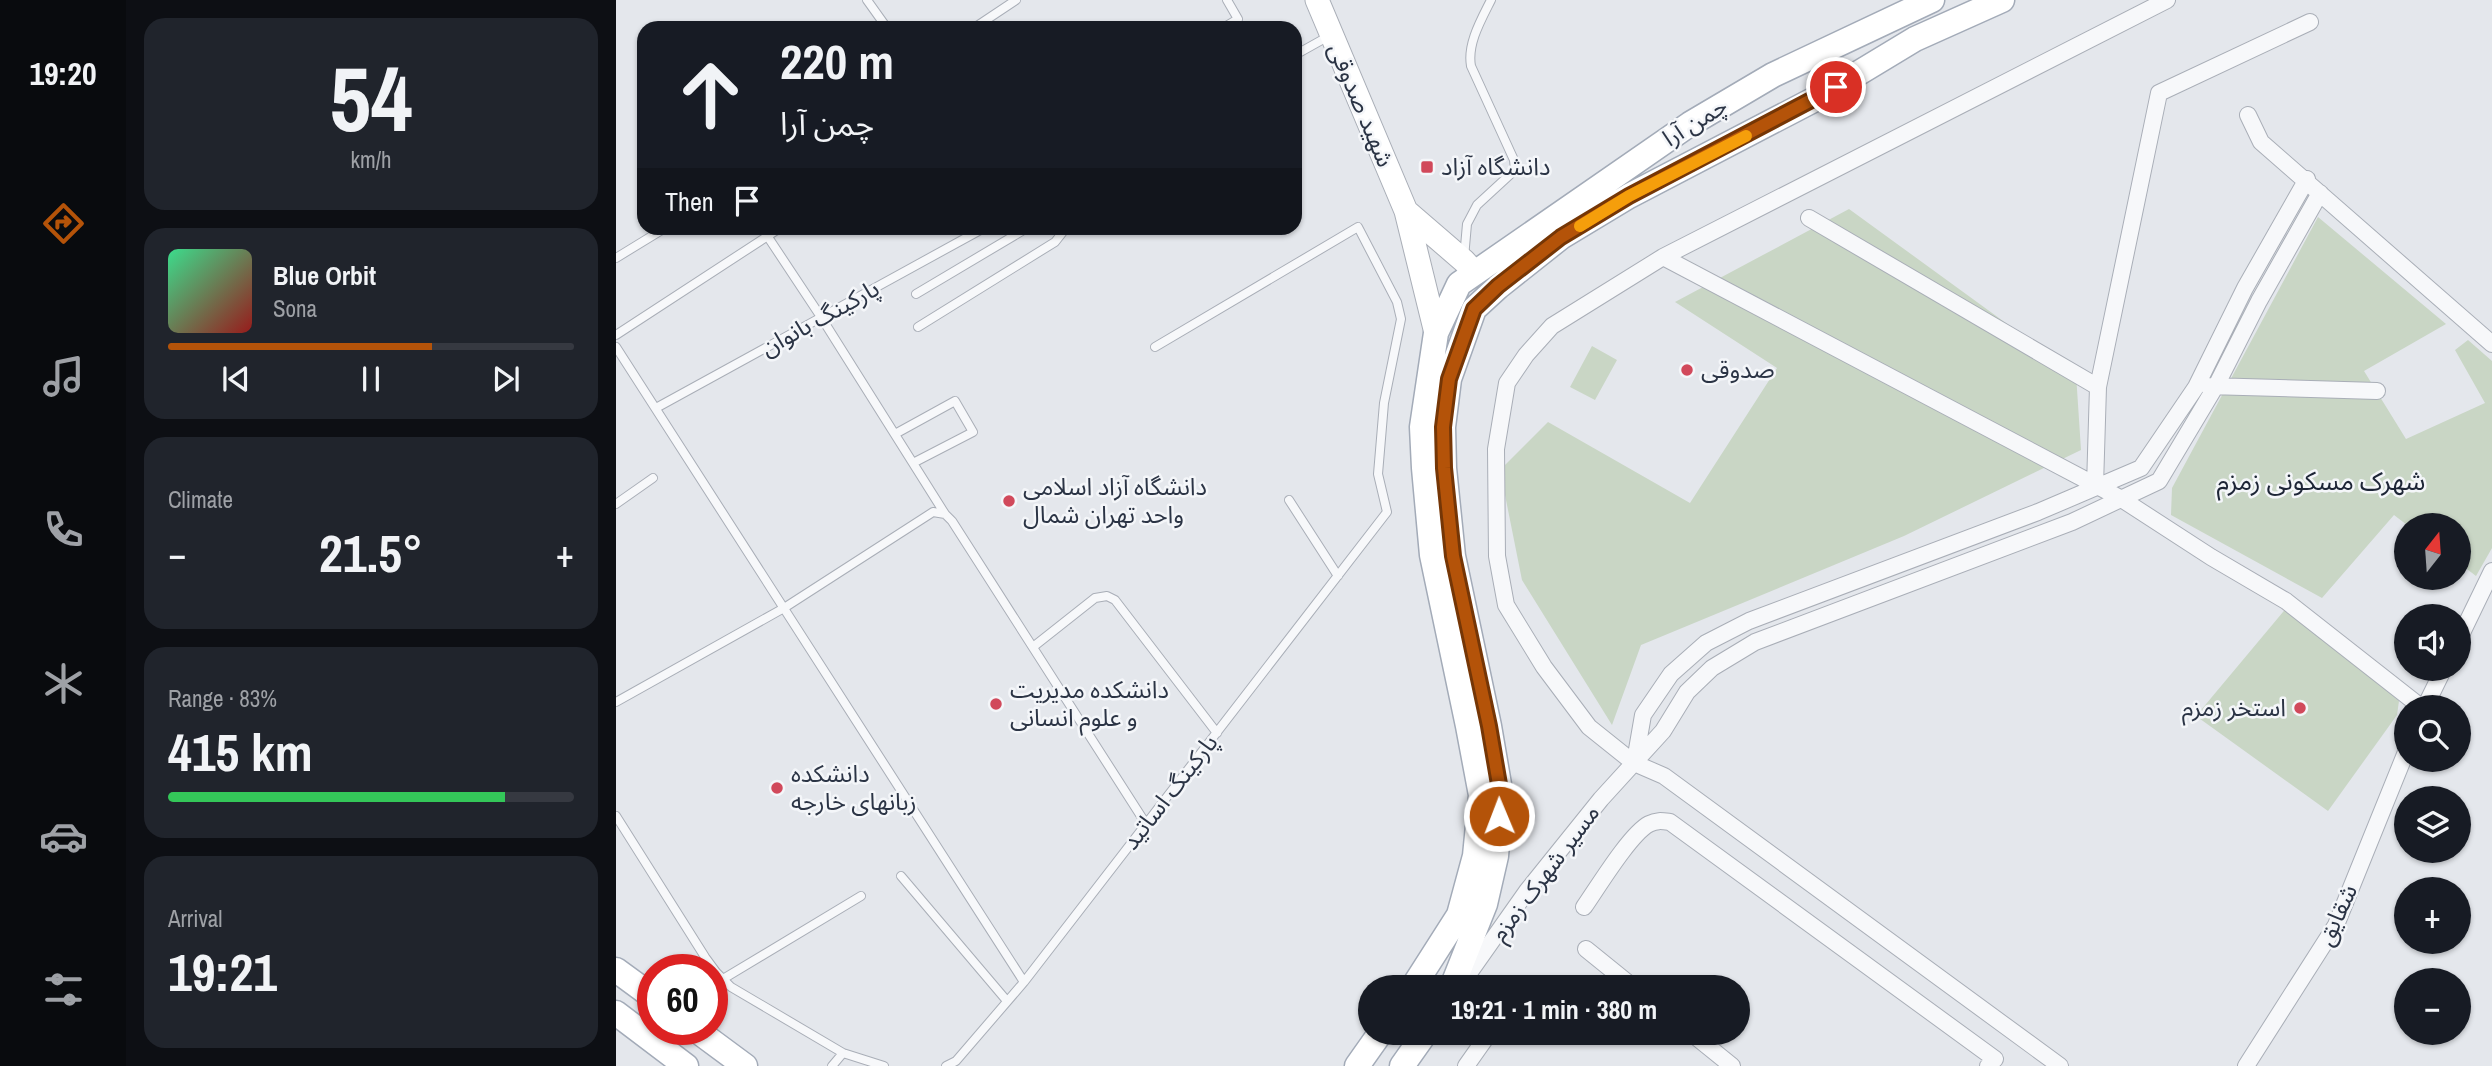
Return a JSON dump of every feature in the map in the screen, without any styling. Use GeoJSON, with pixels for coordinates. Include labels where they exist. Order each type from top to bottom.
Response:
{"type":"FeatureCollection","features":[{"type":"Feature","properties":{"kind":"main road","name":"شهید صدوقی"},"geometry":{"type":"LineString","coordinates":[[1317,0],[1406,211],[1436,333]]}},
{"type":"Feature","properties":{"kind":"main road","name":"چمن آرا"},"geometry":{"type":"LineString","coordinates":[[1469,267],[1745,91],[1932,0]]}},
{"type":"Feature","properties":{"kind":"main road","name":"چمن آرا"},"geometry":{"type":"LineString","coordinates":[[1485,904],[1496,856],[1501,796],[1453,556],[1444,468],[1443,427],[1449,379],[1474,309],[1498,286],[1561,237],[1618,203],[1836,87],[1915,39],[2002,0]]}},
{"type":"Feature","properties":{"kind":"main road"},"geometry":{"type":"LineString","coordinates":[[1817,54],[1809,68],[1808,77],[1813,85],[1836,87]]}},
{"type":"Feature","properties":{"kind":"main road"},"geometry":{"type":"LineString","coordinates":[[1745,91],[1761,96],[1767,102],[1761,128]]}},
{"type":"Feature","properties":{"kind":"main road"},"geometry":{"type":"LineString","coordinates":[[1406,211],[1469,267],[1436,333],[1422,427],[1432,555],[1480,795],[1475,856],[1459,915],[1421,975]]}},
{"type":"Feature","properties":{"kind":"main road"},"geometry":{"type":"LineString","coordinates":[[1457,975],[1485,904]]}},
{"type":"Feature","properties":{"kind":"main road"},"geometry":{"type":"LineString","coordinates":[[616,970],[637,985]]}},
{"type":"Feature","properties":{"kind":"main road"},"geometry":{"type":"LineString","coordinates":[[616,1013],[686,1066]]}},
{"type":"Feature","properties":{"kind":"main road"},"geometry":{"type":"LineString","coordinates":[[717,1045],[745,1066]]}},
{"type":"Feature","properties":{"kind":"main road"},"geometry":{"type":"LineString","coordinates":[[1357,1066],[1372,1045]]}},
{"type":"Feature","properties":{"kind":"main road"},"geometry":{"type":"LineString","coordinates":[[1402,1066],[1417,1045]]}},
{"type":"Feature","properties":{"kind":"street"},"geometry":{"type":"LineString","coordinates":[[2060,1066],[1664,776],[1634,764],[1590,727],[1545,667],[1506,605],[1497,556],[1496,449],[1507,383],[1526,355],[1552,326],[1662,257],[2166,0]]}},
{"type":"Feature","properties":{"kind":"street"},"geometry":{"type":"LineString","coordinates":[[2095,486],[2098,387],[2160,93],[2310,22]]}},
{"type":"Feature","properties":{"kind":"street"},"geometry":{"type":"LineString","coordinates":[[2248,114],[2261,142],[2492,344]]}},
{"type":"Feature","properties":{"kind":"street"},"geometry":{"type":"LineString","coordinates":[[1634,764],[1643,715],[1671,674],[1706,643],[1749,621],[2038,512],[2141,468],[2196,387],[2245,288],[2307,180]]}},
{"type":"Feature","properties":{"kind":"street","name":"مسیر شهرک زمزم"},"geometry":{"type":"LineString","coordinates":[[1468,975],[1527,891],[1601,799],[1663,731],[1686,692],[1712,668],[1755,642],[2072,522],[2159,481],[2217,384],[2259,301],[2320,193]]}},
{"type":"Feature","properties":{"kind":"street"},"geometry":{"type":"LineString","coordinates":[[1809,218],[2098,387]]}},
{"type":"Feature","properties":{"kind":"street"},"geometry":{"type":"LineString","coordinates":[[1662,257],[2120,498],[2210,557],[2286,601],[2407,695]]}},
{"type":"Feature","properties":{"kind":"street"},"geometry":{"type":"LineString","coordinates":[[2245,288],[2259,301]]}},
{"type":"Feature","properties":{"kind":"street"},"geometry":{"type":"LineString","coordinates":[[2196,387],[2217,384],[2377,391]]}},
{"type":"Feature","properties":{"kind":"street"},"geometry":{"type":"LineString","coordinates":[[2471,614],[2492,571]]}},
{"type":"Feature","properties":{"kind":"street","name":"شقایق"},"geometry":{"type":"LineString","coordinates":[[2246,1066],[2336,925],[2398,772]]}},
{"type":"Feature","properties":{"kind":"street"},"geometry":{"type":"LineString","coordinates":[[1584,906],[1631,841],[1646,825],[1659,820],[1670,822],[1995,1059],[1988,1066]]}},
{"type":"Feature","properties":{"kind":"street"},"geometry":{"type":"LineString","coordinates":[[1485,904],[1489,918],[1507,922]]}},
{"type":"Feature","properties":{"kind":"street"},"geometry":{"type":"LineString","coordinates":[[1586,949],[1618,975]]}},
{"type":"Feature","properties":{"kind":"street"},"geometry":{"type":"LineString","coordinates":[[1465,1066],[1480,1045]]}},
{"type":"Feature","properties":{"kind":"street"},"geometry":{"type":"LineString","coordinates":[[1706,1045],[1732,1066]]}},
{"type":"Feature","properties":{"kind":"lane"},"geometry":{"type":"LineString","coordinates":[[867,0],[882,21]]}},
{"type":"Feature","properties":{"kind":"lane"},"geometry":{"type":"LineString","coordinates":[[984,21],[1016,0]]}},
{"type":"Feature","properties":{"kind":"lane"},"geometry":{"type":"LineString","coordinates":[[1227,0],[1238,19],[1235,21]]}},
{"type":"Feature","properties":{"kind":"lane"},"geometry":{"type":"LineString","coordinates":[[1469,267],[1467,224],[1477,205],[1515,170],[1514,160],[1471,66],[1470,58],[1479,24],[1491,0]]}},
{"type":"Feature","properties":{"kind":"lane"},"geometry":{"type":"LineString","coordinates":[[1302,51],[1332,35]]}},
{"type":"Feature","properties":{"kind":"lane","name":"پارکینگ اساتید"},"geometry":{"type":"LineString","coordinates":[[947,1066],[956,1061],[1024,982],[1387,512],[1378,474],[1384,404],[1401,319],[1397,302],[1358,227],[1155,347]]}},
{"type":"Feature","properties":{"kind":"lane"},"geometry":{"type":"LineString","coordinates":[[616,258],[654,235]]}},
{"type":"Feature","properties":{"kind":"lane","name":"پارکینگ بانوان"},"geometry":{"type":"LineString","coordinates":[[656,408],[971,235]]}},
{"type":"Feature","properties":{"kind":"lane"},"geometry":{"type":"LineString","coordinates":[[916,294],[1015,235]]}},
{"type":"Feature","properties":{"kind":"lane"},"geometry":{"type":"LineString","coordinates":[[918,327],[1055,242],[1060,235]]}},
{"type":"Feature","properties":{"kind":"lane"},"geometry":{"type":"LineString","coordinates":[[616,335],[767,236],[1146,824]]}},
{"type":"Feature","properties":{"kind":"lane"},"geometry":{"type":"LineString","coordinates":[[616,347],[1024,982]]}},
{"type":"Feature","properties":{"kind":"lane"},"geometry":{"type":"LineString","coordinates":[[895,434],[955,401],[973,432],[913,463]]}},
{"type":"Feature","properties":{"kind":"lane"},"geometry":{"type":"LineString","coordinates":[[616,505],[653,478]]}},
{"type":"Feature","properties":{"kind":"lane"},"geometry":{"type":"LineString","coordinates":[[1289,500],[1338,576]]}},
{"type":"Feature","properties":{"kind":"lane"},"geometry":{"type":"LineString","coordinates":[[616,702],[784,608],[933,512],[945,514]]}},
{"type":"Feature","properties":{"kind":"lane"},"geometry":{"type":"LineString","coordinates":[[1033,647],[1095,598],[1107,596],[1115,600],[1217,733]]}},
{"type":"Feature","properties":{"kind":"lane"},"geometry":{"type":"LineString","coordinates":[[616,816],[703,954]]}},
{"type":"Feature","properties":{"kind":"lane"},"geometry":{"type":"LineString","coordinates":[[901,876],[1007,1001]]}},
{"type":"Feature","properties":{"kind":"lane"},"geometry":{"type":"LineString","coordinates":[[728,976],[861,895]]}},
{"type":"Feature","properties":{"kind":"lane"},"geometry":{"type":"LineString","coordinates":[[728,984],[843,1053],[884,1066]]}},
{"type":"Feature","properties":{"kind":"lane"},"geometry":{"type":"LineString","coordinates":[[832,1066],[843,1053]]}},
{"type":"Feature","properties":{"kind":"green space"},"geometry":{"type":"Polygon","coordinates":[[[1849,209],[2076,374],[2081,450],[1904,536],[1641,645],[1612,725],[1522,580],[1500,470],[1548,422],[1690,503],[1777,368],[1675,302],[1849,209]]]}},
{"type":"Feature","properties":{"kind":"green space"},"geometry":{"type":"Polygon","coordinates":[[[2318,217],[2446,324],[2364,371],[2406,439],[2485,403],[2455,350],[2468,340],[2492,361],[2492,548],[2476,576],[2471,572],[2471,513],[2394,513],[2322,598],[2171,515],[2172,488],[2318,217]]]}},
{"type":"Feature","properties":{"kind":"green space"},"geometry":{"type":"Polygon","coordinates":[[[1592,346],[1617,360],[1595,400],[1570,387],[1592,346]]]}},
{"type":"Feature","properties":{"kind":"green space","name":"استخر زمزم"},"geometry":{"type":"Polygon","coordinates":[[[2288,606],[2394,697],[2394,719],[2328,811],[2196,716],[2288,606]]]}},
{"type":"Feature","properties":{"kind":"slow traffic"},"geometry":{"type":"LineString","coordinates":[[1580,226],[1629,196],[1746,136]]}},
{"type":"Feature","properties":{"kind":"place","name":"دانشگاه آزاد"},"geometry":{"type":"Point","coordinates":[1427,167]}},
{"type":"Feature","properties":{"kind":"place","name":"صدوقی"},"geometry":{"type":"Point","coordinates":[1687,370]}},
{"type":"Feature","properties":{"kind":"place","name":"دانشگاه آزاد اسلامی واحد تهران شمال"},"geometry":{"type":"Point","coordinates":[1009,501]}},
{"type":"Feature","properties":{"kind":"place","name":"دانشکده مدیریت و علوم انسانی"},"geometry":{"type":"Point","coordinates":[996,704]}},
{"type":"Feature","properties":{"kind":"place","name":"استخر زمزم"},"geometry":{"type":"Point","coordinates":[2300,708]}},
{"type":"Feature","properties":{"kind":"place","name":"دانشکده زبانهای خارجه"},"geometry":{"type":"Point","coordinates":[777,788]}},
{"type":"Feature","properties":{"kind":"district","name":"شهرک مسکونی زمزم"},"geometry":{"type":"Point","coordinates":[2321,481]}},
{"type":"Feature","properties":{"kind":"route"},"geometry":{"type":"LineString","coordinates":[[1499,816],[1501,796],[1453,556],[1444,468],[1443,427],[1449,379],[1474,309],[1498,286],[1561,237],[1629,196],[1836,87]]}}]}
